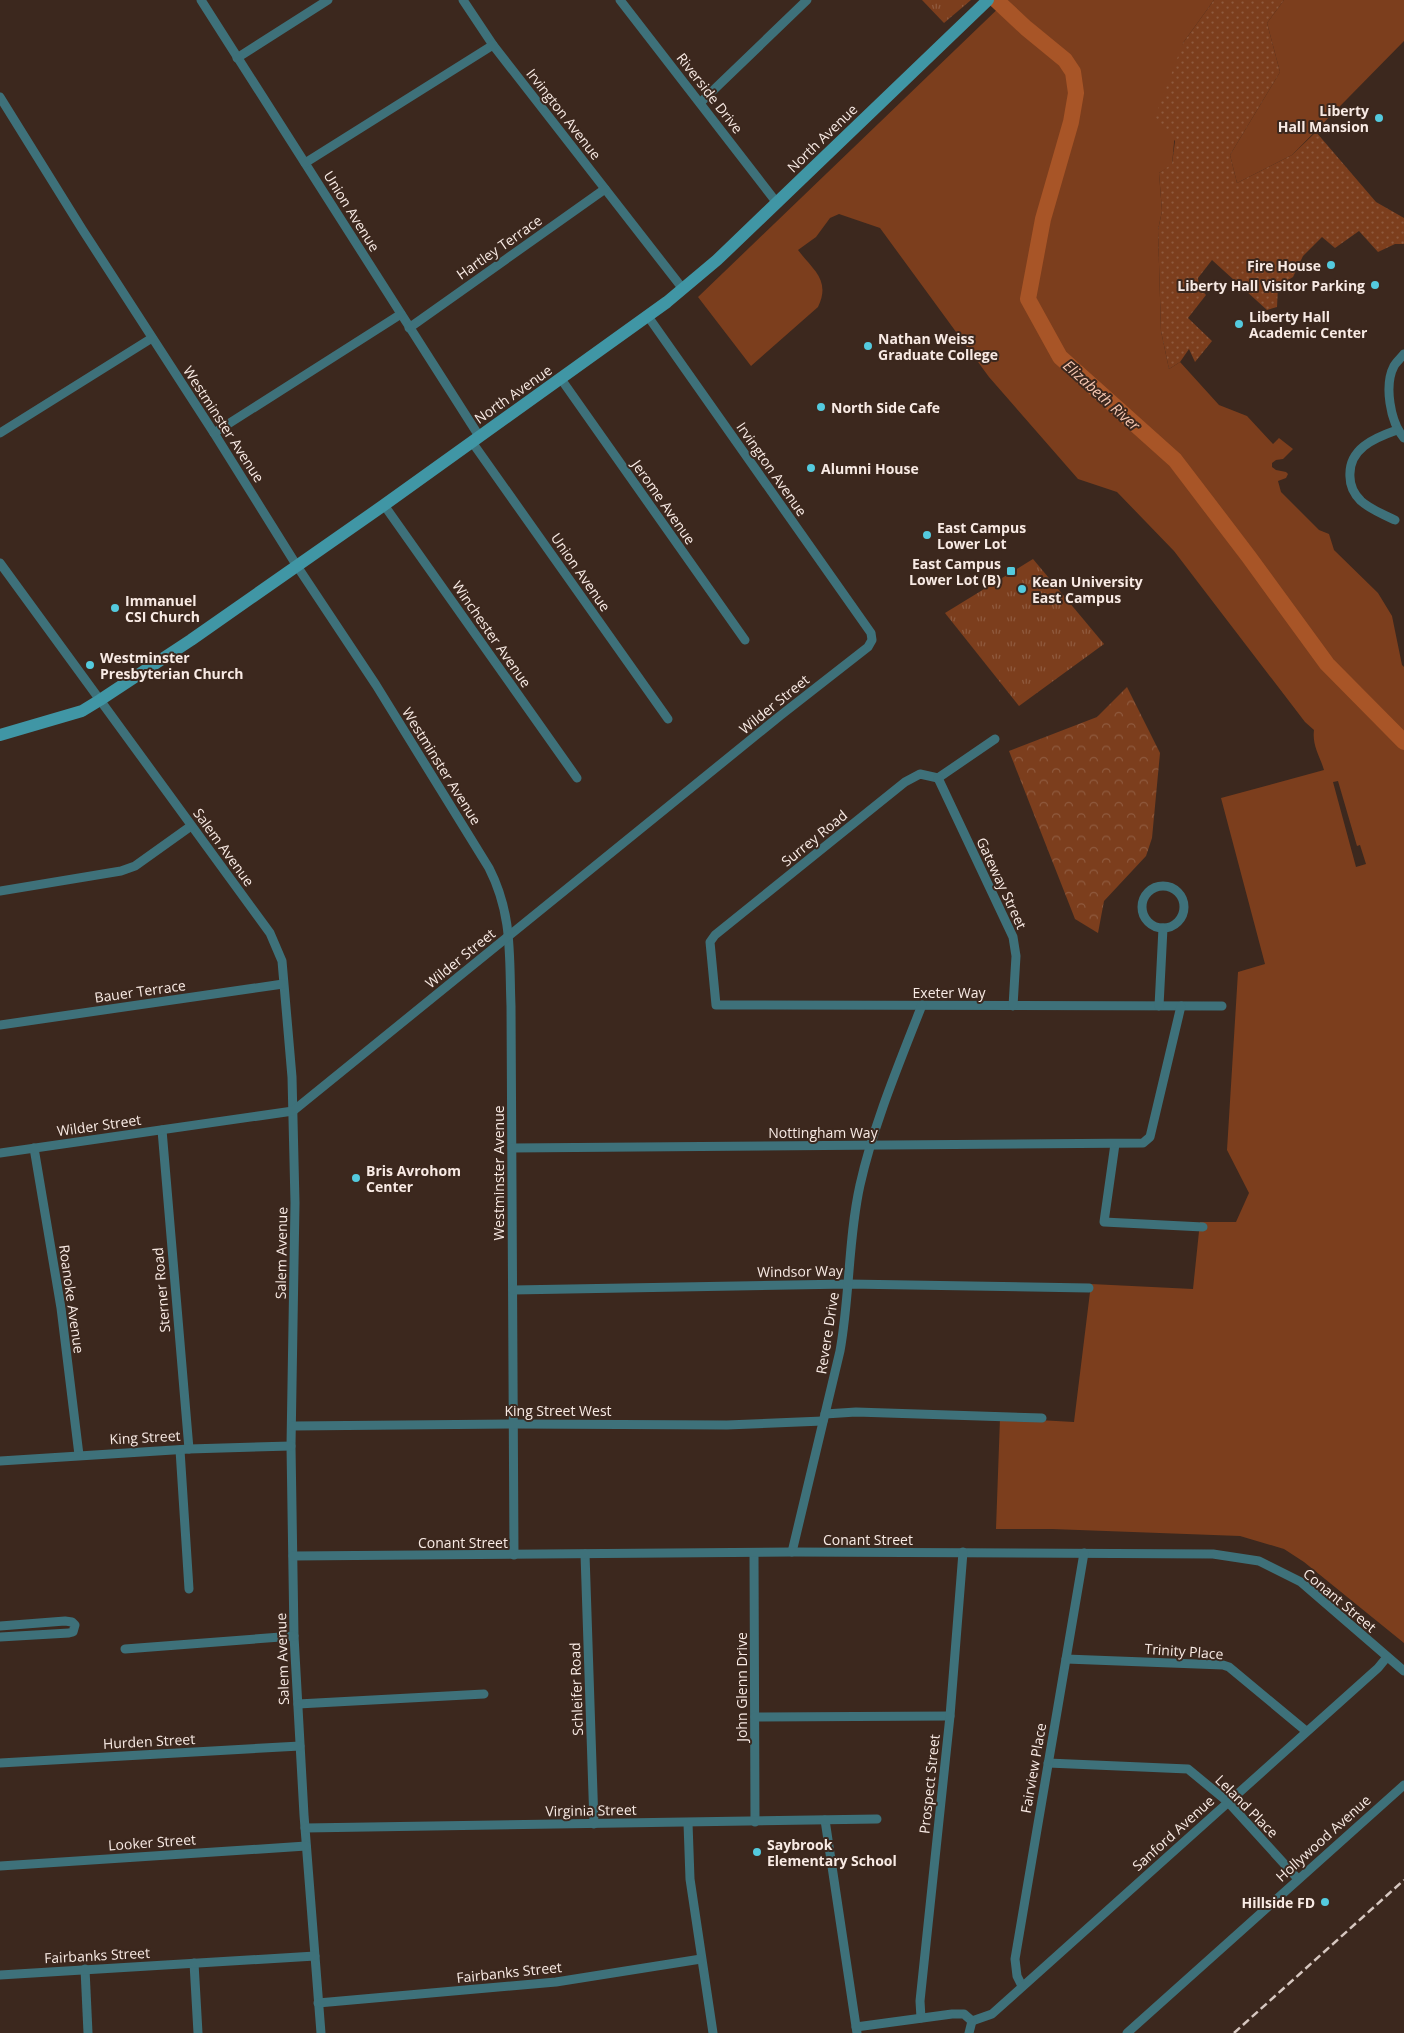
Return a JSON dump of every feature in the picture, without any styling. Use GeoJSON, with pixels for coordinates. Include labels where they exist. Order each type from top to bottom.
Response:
{"type":"FeatureCollection","features":[{"type":"Feature","properties":{"kind":"main road","name":"North Avenue"},"geometry":{"type":"LineString","coordinates":[[0,735],[82,711],[100,700],[191,640],[384,505],[561,379],[683,289],[717,260],[988,0]]}},
{"type":"Feature","properties":{"kind":"street","name":"Union Avenue"},"geometry":{"type":"LineString","coordinates":[[201,0],[401,314],[476,439],[668,719]]}},
{"type":"Feature","properties":{"kind":"street"},"geometry":{"type":"LineString","coordinates":[[237,58],[328,0]]}},
{"type":"Feature","properties":{"kind":"street","name":"Irvington Avenue"},"geometry":{"type":"LineString","coordinates":[[463,0],[493,44],[683,289]]}},
{"type":"Feature","properties":{"kind":"street"},"geometry":{"type":"LineString","coordinates":[[700,102],[807,0]]}},
{"type":"Feature","properties":{"kind":"street","name":"Riverside Drive"},"geometry":{"type":"LineString","coordinates":[[624,2],[777,203]]}},
{"type":"Feature","properties":{"kind":"street"},"geometry":{"type":"LineString","coordinates":[[305,163],[493,44]]}},
{"type":"Feature","properties":{"kind":"street","name":"Westminster Avenue"},"geometry":{"type":"LineString","coordinates":[[0,97],[297,566],[376,685],[489,868],[498,886],[505,908],[509,936],[514,1555]]}},
{"type":"Feature","properties":{"kind":"street","name":"Hartley Terrace"},"geometry":{"type":"LineString","coordinates":[[409,328],[605,189]]}},
{"type":"Feature","properties":{"kind":"street"},"geometry":{"type":"LineString","coordinates":[[214,433],[401,314]]}},
{"type":"Feature","properties":{"kind":"street","name":"Irvington Avenue"},"geometry":{"type":"LineString","coordinates":[[647,315],[871,633],[872,640]]}},
{"type":"Feature","properties":{"kind":"street"},"geometry":{"type":"LineString","coordinates":[[0,433],[152,338]]}},
{"type":"Feature","properties":{"kind":"street"},"geometry":{"type":"LineString","coordinates":[[1404,354],[1394,367],[1391,381],[1391,411],[1397,430],[1404,438]]}},
{"type":"Feature","properties":{"kind":"street","name":"Jerome Avenue"},"geometry":{"type":"LineString","coordinates":[[561,379],[744,640]]}},
{"type":"Feature","properties":{"kind":"street"},"geometry":{"type":"LineString","coordinates":[[1395,520],[1362,502],[1353,490],[1350,466],[1355,454],[1372,441],[1397,430]]}},
{"type":"Feature","properties":{"kind":"street","name":"Winchester Avenue"},"geometry":{"type":"LineString","coordinates":[[384,505],[577,778]]}},
{"type":"Feature","properties":{"kind":"street","name":"Salem Avenue"},"geometry":{"type":"LineString","coordinates":[[1,566],[270,933],[282,961],[294,1111],[295,1203],[291,1446],[294,1636],[306,1846],[321,2033]]}},
{"type":"Feature","properties":{"kind":"street","name":"Wilder Street"},"geometry":{"type":"LineString","coordinates":[[0,1152],[294,1111],[781,715],[868,647],[872,640]]}},
{"type":"Feature","properties":{"kind":"street"},"geometry":{"type":"LineString","coordinates":[[938,778],[995,740]]}},
{"type":"Feature","properties":{"kind":"street","name":"Surrey Road"},"geometry":{"type":"LineString","coordinates":[[716,1005],[710,942],[715,936],[905,782],[920,774],[938,778]]}},
{"type":"Feature","properties":{"kind":"street","name":"Gateway Street"},"geometry":{"type":"LineString","coordinates":[[938,778],[1013,936],[1016,956],[1013,1006]]}},
{"type":"Feature","properties":{"kind":"street"},"geometry":{"type":"LineString","coordinates":[[0,891],[121,871],[135,866],[191,826]]}},
{"type":"Feature","properties":{"kind":"street"},"geometry":{"type":"LineString","coordinates":[[1161,886],[1168,887],[1179,894],[1184,906],[1183,912],[1176,923],[1163,928],[1152,925],[1147,921],[1142,908],[1142,902],[1149,891],[1161,886]]}},
{"type":"Feature","properties":{"kind":"street"},"geometry":{"type":"LineString","coordinates":[[1159,1006],[1163,928]]}},
{"type":"Feature","properties":{"kind":"street","name":"Bauer Terrace"},"geometry":{"type":"LineString","coordinates":[[0,1025],[284,984]]}},
{"type":"Feature","properties":{"kind":"street","name":"Exeter Way"},"geometry":{"type":"LineString","coordinates":[[716,1005],[1222,1006]]}},
{"type":"Feature","properties":{"kind":"street","name":"Revere Drive"},"geometry":{"type":"LineString","coordinates":[[792,1552],[843,1332],[854,1216],[860,1184],[880,1117],[922,1005]]}},
{"type":"Feature","properties":{"kind":"street","name":"Nottingham Way"},"geometry":{"type":"LineString","coordinates":[[512,1148],[1144,1143],[1150,1137],[1181,1006]]}},
{"type":"Feature","properties":{"kind":"street","name":"Sterner Road"},"geometry":{"type":"LineString","coordinates":[[162,1130],[184,1449],[190,1588]]}},
{"type":"Feature","properties":{"kind":"street"},"geometry":{"type":"LineString","coordinates":[[1115,1144],[1104,1222],[1203,1227]]}},
{"type":"Feature","properties":{"kind":"street","name":"Roanoke Avenue"},"geometry":{"type":"LineString","coordinates":[[34,1148],[61,1308],[79,1454]]}},
{"type":"Feature","properties":{"kind":"street","name":"Windsor Way"},"geometry":{"type":"LineString","coordinates":[[513,1290],[848,1284],[1089,1288]]}},
{"type":"Feature","properties":{"kind":"street","name":"King Street West"},"geometry":{"type":"LineString","coordinates":[[292,1426],[727,1425],[824,1417],[856,1412],[1042,1418]]}},
{"type":"Feature","properties":{"kind":"street","name":"King Street"},"geometry":{"type":"LineString","coordinates":[[0,1461],[79,1454],[291,1446]]}},
{"type":"Feature","properties":{"kind":"street","name":"Conant Street"},"geometry":{"type":"LineString","coordinates":[[293,1556],[792,1552],[1213,1554],[1259,1561],[1301,1582],[1404,1671]]}},
{"type":"Feature","properties":{"kind":"street","name":"Prospect Street"},"geometry":{"type":"LineString","coordinates":[[921,2018],[920,2001],[950,1716],[963,1552]]}},
{"type":"Feature","properties":{"kind":"street","name":"John Glenn Drive"},"geometry":{"type":"LineString","coordinates":[[754,1553],[755,1822]]}},
{"type":"Feature","properties":{"kind":"street","name":"Fairview Place"},"geometry":{"type":"LineString","coordinates":[[1022,1986],[1017,1976],[1015,1959],[1084,1553]]}},
{"type":"Feature","properties":{"kind":"street","name":"Schleifer Road"},"geometry":{"type":"LineString","coordinates":[[586,1554],[594,1824]]}},
{"type":"Feature","properties":{"kind":"street"},"geometry":{"type":"LineString","coordinates":[[65,1622],[72,1622],[75,1625],[73,1632],[68,1633],[3,1637],[3,1626],[65,1622]]}},
{"type":"Feature","properties":{"kind":"street"},"geometry":{"type":"LineString","coordinates":[[125,1649],[294,1636]]}},
{"type":"Feature","properties":{"kind":"street","name":"Sanford Avenue"},"geometry":{"type":"LineString","coordinates":[[972,2021],[992,2014],[1378,1668],[1387,1657]]}},
{"type":"Feature","properties":{"kind":"street","name":"Trinity Place"},"geometry":{"type":"LineString","coordinates":[[1066,1659],[1223,1665],[1229,1667],[1306,1732]]}},
{"type":"Feature","properties":{"kind":"street"},"geometry":{"type":"LineString","coordinates":[[298,1704],[484,1694]]}},
{"type":"Feature","properties":{"kind":"street"},"geometry":{"type":"LineString","coordinates":[[755,1717],[950,1716]]}},
{"type":"Feature","properties":{"kind":"street","name":"Hurden Street"},"geometry":{"type":"LineString","coordinates":[[0,1763],[300,1746]]}},
{"type":"Feature","properties":{"kind":"street","name":"Leland Place"},"geometry":{"type":"LineString","coordinates":[[1048,1763],[1188,1769],[1228,1802],[1298,1879]]}},
{"type":"Feature","properties":{"kind":"street","name":"Hollywood Avenue"},"geometry":{"type":"LineString","coordinates":[[1127,2033],[1404,1784]]}},
{"type":"Feature","properties":{"kind":"street","name":"Virginia Street"},"geometry":{"type":"LineString","coordinates":[[305,1828],[877,1819]]}},
{"type":"Feature","properties":{"kind":"street"},"geometry":{"type":"LineString","coordinates":[[826,1820],[856,2030],[921,2018],[964,2014],[972,2021],[969,2033]]}},
{"type":"Feature","properties":{"kind":"street"},"geometry":{"type":"LineString","coordinates":[[688,1823],[690,1879],[713,2033]]}},
{"type":"Feature","properties":{"kind":"street","name":"Looker Street"},"geometry":{"type":"LineString","coordinates":[[0,1866],[306,1846]]}},
{"type":"Feature","properties":{"kind":"street","name":"Fairbanks Street"},"geometry":{"type":"LineString","coordinates":[[0,1975],[315,1956]]}},
{"type":"Feature","properties":{"kind":"street","name":"Fairbanks Street"},"geometry":{"type":"LineString","coordinates":[[318,2003],[556,1982],[702,1959]]}},
{"type":"Feature","properties":{"kind":"street"},"geometry":{"type":"LineString","coordinates":[[194,1963],[198,2033]]}},
{"type":"Feature","properties":{"kind":"street"},"geometry":{"type":"LineString","coordinates":[[85,1969],[88,2033]]}},
{"type":"Feature","properties":{"kind":"green space"},"geometry":{"type":"Polygon","coordinates":[[[922,0],[971,0],[944,23],[922,0]]]}},
{"type":"Feature","properties":{"kind":"green space"},"geometry":{"type":"Polygon","coordinates":[[[1007,0],[1214,0],[1183,43],[1172,165],[1159,173],[1162,211],[1158,230],[1161,331],[1169,369],[1180,362],[1219,405],[1247,416],[1273,444],[1279,438],[1293,449],[1283,459],[1272,463],[1272,467],[1276,470],[1288,474],[1286,478],[1278,481],[1281,492],[1319,530],[1329,534],[1334,550],[1378,593],[1392,616],[1404,667],[1404,1643],[1304,1562],[1284,1549],[1240,1536],[1052,1529],[996,1529],[1000,1418],[1074,1422],[1091,1284],[1193,1289],[1200,1222],[1236,1222],[1249,1193],[1227,1150],[1238,972],[1265,964],[1221,798],[1324,770],[1315,746],[1314,730],[1305,722],[1174,551],[1117,492],[1078,479],[989,377],[880,228],[839,214],[830,218],[816,237],[798,250],[821,282],[822,290],[818,307],[751,366],[698,297],[1007,0]],[[1338,781],[1333,782],[1356,867],[1366,864],[1360,845],[1357,846],[1338,781]]]}},
{"type":"Feature","properties":{"kind":"green space"},"geometry":{"type":"Polygon","coordinates":[[[1214,0],[1284,0],[1267,23],[1280,72],[1230,155],[1237,183],[1292,155],[1316,132],[1376,202],[1404,218],[1404,244],[1395,244],[1378,252],[1359,231],[1335,248],[1322,237],[1303,256],[1293,277],[1278,286],[1277,307],[1267,310],[1212,260],[1198,278],[1199,287],[1206,295],[1188,318],[1212,341],[1195,362],[1189,349],[1180,362],[1169,369],[1161,331],[1158,230],[1162,211],[1159,173],[1172,164],[1175,141],[1155,117],[1183,43],[1214,0]]]}},
{"type":"Feature","properties":{"kind":"green space"},"geometry":{"type":"Polygon","coordinates":[[[1284,0],[1404,0],[1404,41],[1292,155],[1237,183],[1230,155],[1280,72],[1267,23],[1284,0]]]}},
{"type":"Feature","properties":{"kind":"green space"},"geometry":{"type":"Polygon","coordinates":[[[1033,559],[1104,644],[1019,706],[945,613],[1033,559]]]}},
{"type":"Feature","properties":{"kind":"green space"},"geometry":{"type":"Polygon","coordinates":[[[1127,687],[1160,753],[1152,838],[1146,856],[1104,901],[1098,933],[1075,919],[1009,751],[1097,717],[1127,687]]]}},
{"type":"Feature","properties":{"kind":"waterway","name":"Elizabeth River"},"geometry":{"type":"LineString","coordinates":[[996,0],[1065,60],[1073,72],[1076,93],[1071,122],[1043,219],[1028,299],[1060,357],[1175,460],[1327,664],[1404,742]]}},
{"type":"Feature","properties":{"kind":"railway"},"geometry":{"type":"LineString","coordinates":[[1234,2033],[1404,1880]]}},
{"type":"Feature","properties":{"kind":"place","name":"Liberty Hall Mansion"},"geometry":{"type":"Point","coordinates":[1379,118]}},
{"type":"Feature","properties":{"kind":"place","name":"Fire House"},"geometry":{"type":"Point","coordinates":[1331,265]}},
{"type":"Feature","properties":{"kind":"place","name":"Liberty Hall Visitor Parking"},"geometry":{"type":"Point","coordinates":[1375,285]}},
{"type":"Feature","properties":{"kind":"place","name":"Liberty Hall Academic Center"},"geometry":{"type":"Point","coordinates":[1239,324]}},
{"type":"Feature","properties":{"kind":"place","name":"Nathan Weiss Graduate College"},"geometry":{"type":"Point","coordinates":[868,346]}},
{"type":"Feature","properties":{"kind":"place","name":"North Side Cafe"},"geometry":{"type":"Point","coordinates":[821,407]}},
{"type":"Feature","properties":{"kind":"place","name":"Alumni House"},"geometry":{"type":"Point","coordinates":[811,468]}},
{"type":"Feature","properties":{"kind":"place","name":"East Campus Lower Lot"},"geometry":{"type":"Point","coordinates":[927,535]}},
{"type":"Feature","properties":{"kind":"place","name":"East Campus Lower Lot (B)"},"geometry":{"type":"Point","coordinates":[1011,571]}},
{"type":"Feature","properties":{"kind":"place","name":"Kean University East Campus"},"geometry":{"type":"Point","coordinates":[1022,589]}},
{"type":"Feature","properties":{"kind":"place","name":"Immanuel CSI Church"},"geometry":{"type":"Point","coordinates":[115,608]}},
{"type":"Feature","properties":{"kind":"place","name":"Westminster Presbyterian Church"},"geometry":{"type":"Point","coordinates":[90,665]}},
{"type":"Feature","properties":{"kind":"place","name":"Bris Avrohom Center"},"geometry":{"type":"Point","coordinates":[356,1178]}},
{"type":"Feature","properties":{"kind":"place","name":"Saybrook Elementary School"},"geometry":{"type":"Point","coordinates":[757,1852]}},
{"type":"Feature","properties":{"kind":"place","name":"Hillside FD"},"geometry":{"type":"Point","coordinates":[1325,1902]}}]}
